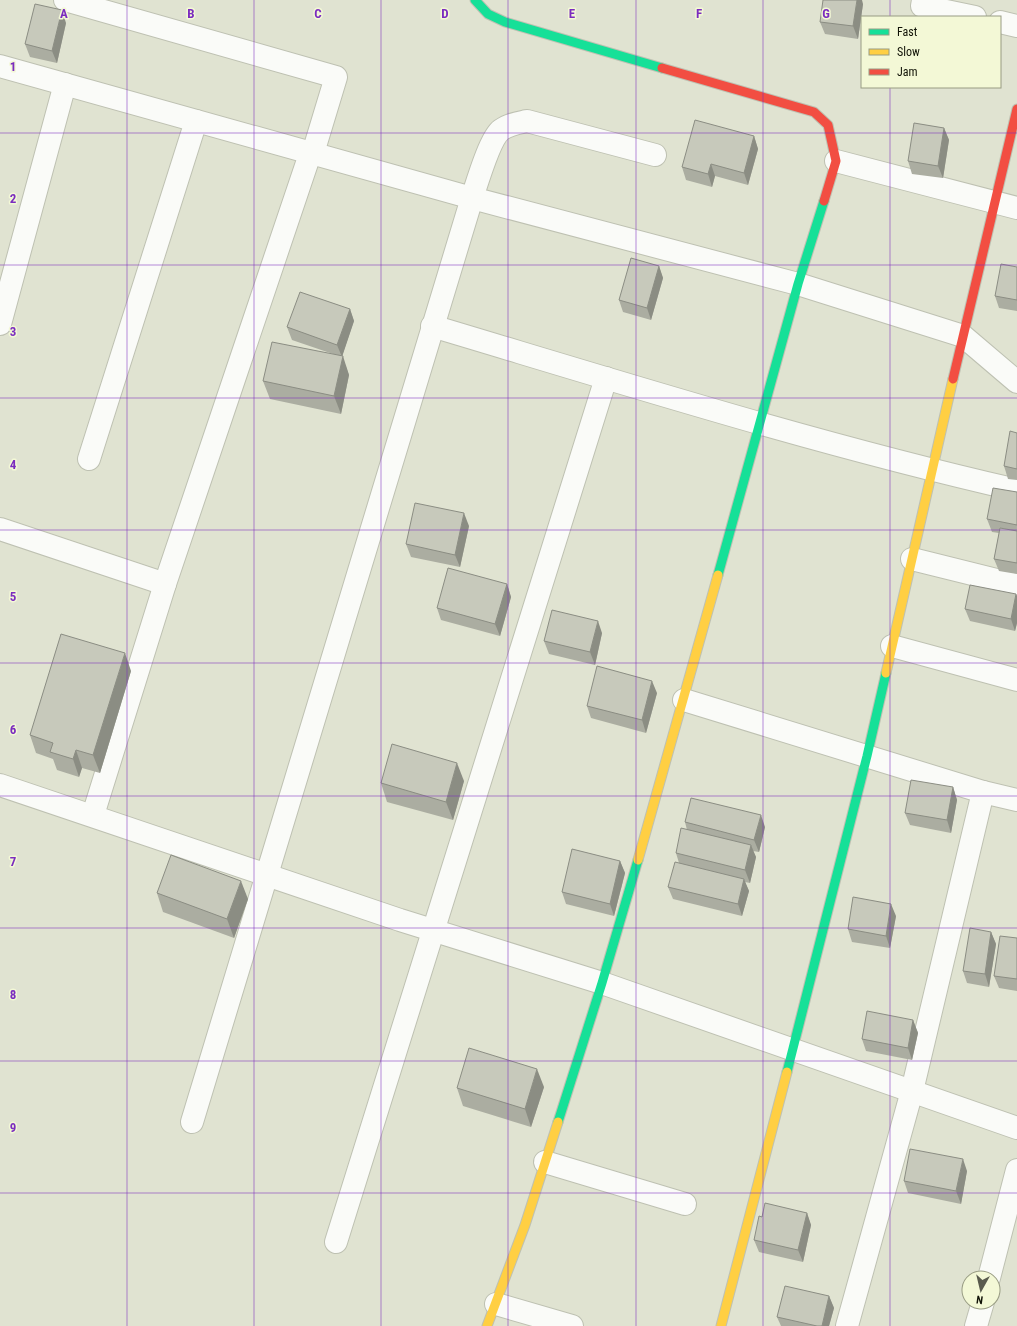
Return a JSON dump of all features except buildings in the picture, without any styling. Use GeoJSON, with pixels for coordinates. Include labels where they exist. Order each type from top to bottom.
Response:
{"type":"FeatureCollection","features":[{"type":"Feature","properties":{"kind":"street"},"geometry":{"type":"LineString","coordinates":[[65,0],[336,77],[313,153],[310,154],[165,584],[93,815]]}},
{"type":"Feature","properties":{"kind":"street"},"geometry":{"type":"LineString","coordinates":[[475,0],[480,8],[497,20],[814,112],[828,125],[836,160],[798,284],[684,700],[602,983],[525,1225],[488,1326]]}},
{"type":"Feature","properties":{"kind":"street"},"geometry":{"type":"LineString","coordinates":[[923,0],[922,6],[970,16]]}},
{"type":"Feature","properties":{"kind":"street"},"geometry":{"type":"LineString","coordinates":[[1001,22],[1017,26]]}},
{"type":"Feature","properties":{"kind":"street"},"geometry":{"type":"LineString","coordinates":[[0,66],[472,198],[798,284],[962,336],[1017,382]]}},
{"type":"Feature","properties":{"kind":"street"},"geometry":{"type":"LineString","coordinates":[[0,324],[65,84]]}},
{"type":"Feature","properties":{"kind":"street"},"geometry":{"type":"LineString","coordinates":[[721,1326],[793,1050],[866,756],[962,336],[1017,109]]}},
{"type":"Feature","properties":{"kind":"street"},"geometry":{"type":"LineString","coordinates":[[89,459],[196,121]]}},
{"type":"Feature","properties":{"kind":"street"},"geometry":{"type":"LineString","coordinates":[[192,1122],[432,326],[472,198],[491,144],[500,131],[511,124],[527,121],[655,155]]}},
{"type":"Feature","properties":{"kind":"street"},"geometry":{"type":"LineString","coordinates":[[836,160],[1017,208]]}},
{"type":"Feature","properties":{"kind":"street"},"geometry":{"type":"LineString","coordinates":[[432,326],[759,423],[932,471],[1017,490]]}},
{"type":"Feature","properties":{"kind":"street"},"geometry":{"type":"LineString","coordinates":[[336,1242],[606,378]]}},
{"type":"Feature","properties":{"kind":"street"},"geometry":{"type":"LineString","coordinates":[[0,529],[165,584]]}},
{"type":"Feature","properties":{"kind":"street"},"geometry":{"type":"LineString","coordinates":[[912,559],[1017,585]]}},
{"type":"Feature","properties":{"kind":"street"},"geometry":{"type":"LineString","coordinates":[[892,646],[1017,680]]}},
{"type":"Feature","properties":{"kind":"street"},"geometry":{"type":"LineString","coordinates":[[684,700],[983,792],[1017,800]]}},
{"type":"Feature","properties":{"kind":"street"},"geometry":{"type":"LineString","coordinates":[[0,785],[93,815],[433,931],[602,983],[1017,1128]]}},
{"type":"Feature","properties":{"kind":"street"},"geometry":{"type":"LineString","coordinates":[[847,1326],[912,1091],[983,792]]}},
{"type":"Feature","properties":{"kind":"street"},"geometry":{"type":"LineString","coordinates":[[545,1162],[685,1204]]}},
{"type":"Feature","properties":{"kind":"street"},"geometry":{"type":"LineString","coordinates":[[991,1270],[1017,1170]]}},
{"type":"Feature","properties":{"kind":"street"},"geometry":{"type":"LineString","coordinates":[[496,1304],[572,1326]]}},
{"type":"Feature","properties":{"kind":"street"},"geometry":{"type":"LineString","coordinates":[[976,1326],[981,1310]]}},
{"type":"Feature","properties":{"kind":"traffic: fast"},"geometry":{"type":"LineString","coordinates":[[475,0],[488,14],[505,22],[662,68]]}},
{"type":"Feature","properties":{"kind":"traffic: fast"},"geometry":{"type":"LineString","coordinates":[[718,575],[798,284],[824,201]]}},
{"type":"Feature","properties":{"kind":"traffic: fast"},"geometry":{"type":"LineString","coordinates":[[787,1072],[867,756],[886,673]]}},
{"type":"Feature","properties":{"kind":"traffic: fast"},"geometry":{"type":"LineString","coordinates":[[558,1122],[602,983],[638,860]]}},
{"type":"Feature","properties":{"kind":"traffic: slow"},"geometry":{"type":"LineString","coordinates":[[886,673],[953,379]]}},
{"type":"Feature","properties":{"kind":"traffic: slow"},"geometry":{"type":"LineString","coordinates":[[638,860],[718,575]]}},
{"type":"Feature","properties":{"kind":"traffic: slow"},"geometry":{"type":"LineString","coordinates":[[721,1326],[787,1072]]}},
{"type":"Feature","properties":{"kind":"traffic: slow"},"geometry":{"type":"LineString","coordinates":[[487,1326],[525,1225],[558,1122]]}},
{"type":"Feature","properties":{"kind":"traffic: jam"},"geometry":{"type":"LineString","coordinates":[[662,68],[814,112],[828,125],[836,161],[824,201]]}},
{"type":"Feature","properties":{"kind":"traffic: jam"},"geometry":{"type":"LineString","coordinates":[[953,379],[1017,109]]}}]}
